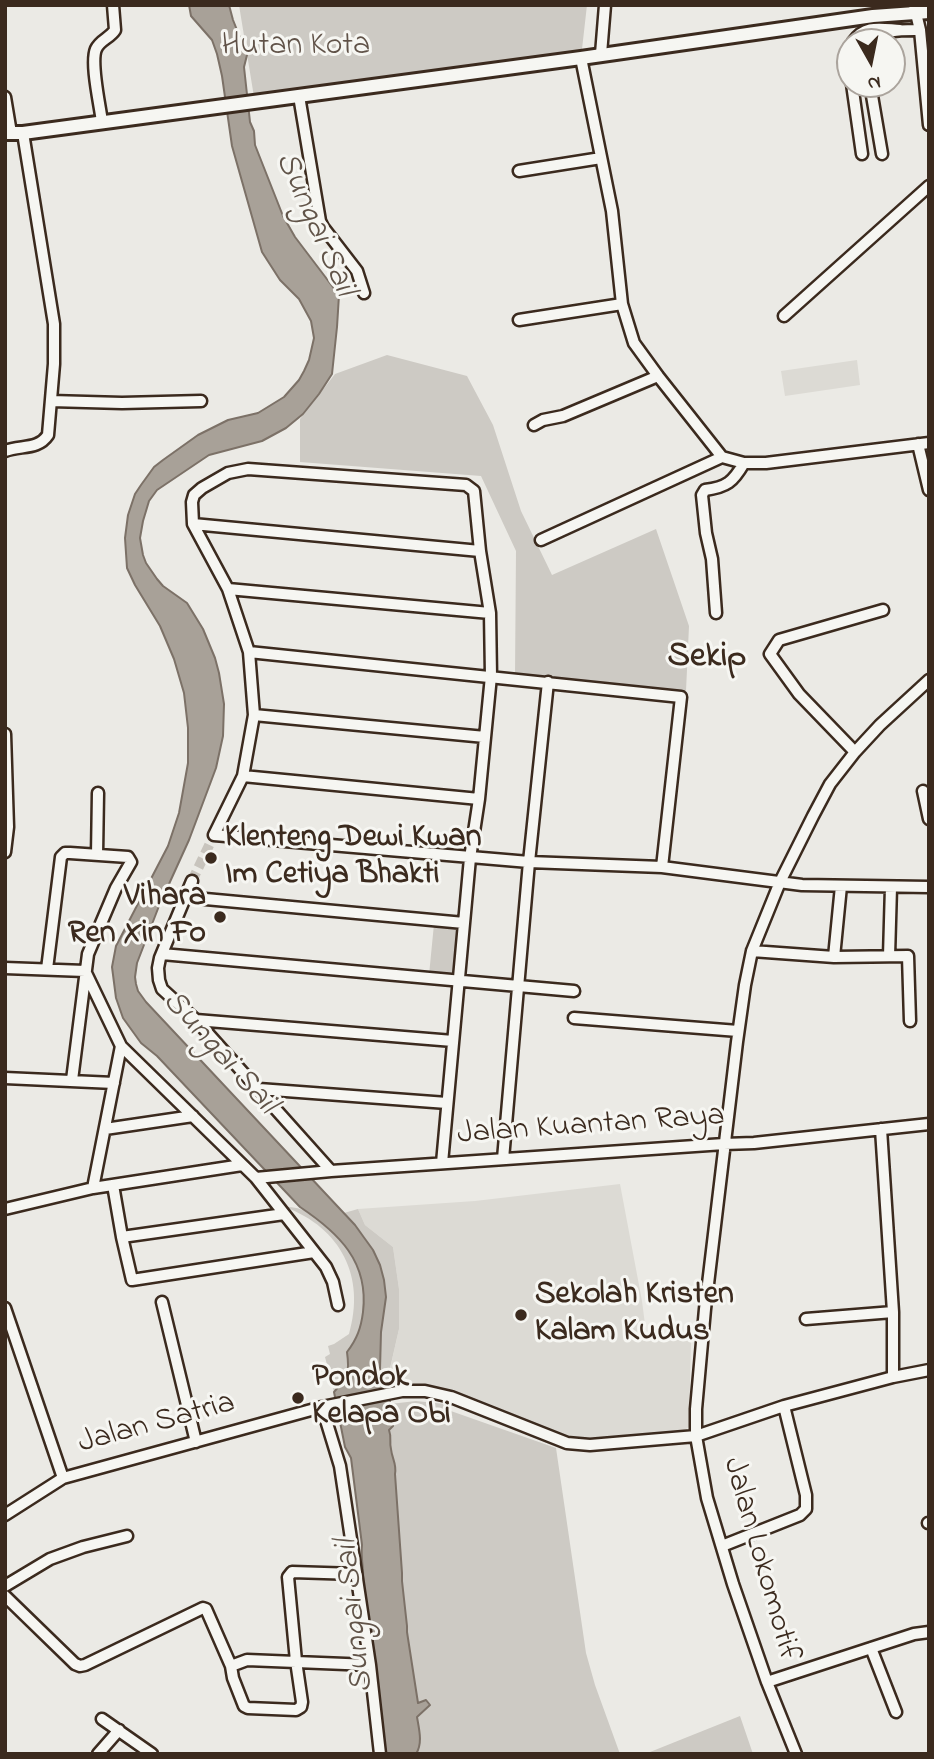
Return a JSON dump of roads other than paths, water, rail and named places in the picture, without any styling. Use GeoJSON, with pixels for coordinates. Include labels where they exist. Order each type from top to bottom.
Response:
{"type":"FeatureCollection","features":[{"type":"Feature","properties":{"kind":"main road"},"geometry":{"type":"LineString","coordinates":[[13,133],[581,58],[870,10],[920,10]]}},
{"type":"Feature","properties":{"kind":"street"},"geometry":{"type":"LineString","coordinates":[[102,122],[93,59],[98,45],[114,33],[113,5]]}},
{"type":"Feature","properties":{"kind":"street"},"geometry":{"type":"LineString","coordinates":[[601,54],[605,5]]}},
{"type":"Feature","properties":{"kind":"street"},"geometry":{"type":"LineString","coordinates":[[920,10],[929,125]]}},
{"type":"Feature","properties":{"kind":"street"},"geometry":{"type":"LineString","coordinates":[[906,30],[920,30]]}},
{"type":"Feature","properties":{"kind":"street"},"geometry":{"type":"LineString","coordinates":[[581,58],[612,211],[622,304],[634,343],[722,457],[744,463],[766,463],[924,443],[929,490]]}},
{"type":"Feature","properties":{"kind":"street"},"geometry":{"type":"LineString","coordinates":[[299,96],[320,221],[357,271],[364,293]]}},
{"type":"Feature","properties":{"kind":"street"},"geometry":{"type":"LineString","coordinates":[[5,97],[54,324],[54,364],[48,435],[37,446],[5,451]]}},
{"type":"Feature","properties":{"kind":"street"},"geometry":{"type":"LineString","coordinates":[[854,98],[862,154]]}},
{"type":"Feature","properties":{"kind":"street"},"geometry":{"type":"LineString","coordinates":[[872,98],[882,154]]}},
{"type":"Feature","properties":{"kind":"street"},"geometry":{"type":"LineString","coordinates":[[519,172],[601,158]]}},
{"type":"Feature","properties":{"kind":"street"},"geometry":{"type":"LineString","coordinates":[[784,316],[929,186]]}},
{"type":"Feature","properties":{"kind":"street"},"geometry":{"type":"LineString","coordinates":[[519,320],[622,304]]}},
{"type":"Feature","properties":{"kind":"street"},"geometry":{"type":"LineString","coordinates":[[534,425],[543,420],[563,416],[658,376]]}},
{"type":"Feature","properties":{"kind":"street"},"geometry":{"type":"LineString","coordinates":[[51,401],[122,404],[201,401]]}},
{"type":"Feature","properties":{"kind":"street"},"geometry":{"type":"LineString","coordinates":[[541,540],[722,457]]}},
{"type":"Feature","properties":{"kind":"street"},"geometry":{"type":"LineString","coordinates":[[716,613],[712,559],[702,495],[705,490],[722,488],[729,484],[744,463]]}},
{"type":"Feature","properties":{"kind":"street"},"geometry":{"type":"LineString","coordinates":[[442,1163],[470,858],[479,799],[491,676],[490,613],[474,491],[466,485],[248,468],[229,473],[202,488],[194,495],[192,502],[193,524],[228,589],[249,652],[254,715],[243,776],[214,835],[470,858],[662,867],[802,886],[929,887]]}},
{"type":"Feature","properties":{"kind":"street"},"geometry":{"type":"LineString","coordinates":[[193,524],[480,551]]}},
{"type":"Feature","properties":{"kind":"street"},"geometry":{"type":"LineString","coordinates":[[228,589],[490,613]]}},
{"type":"Feature","properties":{"kind":"street"},"geometry":{"type":"LineString","coordinates":[[855,752],[799,694],[770,654],[779,639],[883,610]]}},
{"type":"Feature","properties":{"kind":"street"},"geometry":{"type":"LineString","coordinates":[[249,652],[681,697],[662,867]]}},
{"type":"Feature","properties":{"kind":"street","name":"Jalan Lokomotif"},"geometry":{"type":"LineString","coordinates":[[796,1754],[767,1682],[733,1584],[707,1498],[696,1436],[702,1346],[724,1144],[738,1031],[752,951],[780,882],[830,784],[880,725],[929,680]]}},
{"type":"Feature","properties":{"kind":"street"},"geometry":{"type":"LineString","coordinates":[[503,1159],[548,682]]}},
{"type":"Feature","properties":{"kind":"street"},"geometry":{"type":"LineString","coordinates":[[254,715],[485,737]]}},
{"type":"Feature","properties":{"kind":"street"},"geometry":{"type":"LineString","coordinates":[[5,734],[8,827],[5,852]]}},
{"type":"Feature","properties":{"kind":"street"},"geometry":{"type":"LineString","coordinates":[[243,776],[479,799]]}},
{"type":"Feature","properties":{"kind":"street"},"geometry":{"type":"LineString","coordinates":[[923,791],[929,820]]}},
{"type":"Feature","properties":{"kind":"street"},"geometry":{"type":"LineString","coordinates":[[97,855],[98,793]]}},
{"type":"Feature","properties":{"kind":"street"},"geometry":{"type":"LineString","coordinates":[[47,969],[61,857],[65,853],[128,857],[131,862],[116,888],[88,954],[72,1080]]}},
{"type":"Feature","properties":{"kind":"street"},"geometry":{"type":"LineString","coordinates":[[192,881],[158,968],[162,989],[196,1020],[331,1171]]}},
{"type":"Feature","properties":{"kind":"street"},"geometry":{"type":"LineString","coordinates":[[834,957],[841,886]]}},
{"type":"Feature","properties":{"kind":"street"},"geometry":{"type":"LineString","coordinates":[[889,956],[891,887]]}},
{"type":"Feature","properties":{"kind":"street"},"geometry":{"type":"LineString","coordinates":[[184,897],[464,923]]}},
{"type":"Feature","properties":{"kind":"street"},"geometry":{"type":"LineString","coordinates":[[752,951],[834,957],[908,956],[910,1021]]}},
{"type":"Feature","properties":{"kind":"street"},"geometry":{"type":"LineString","coordinates":[[162,954],[574,991]]}},
{"type":"Feature","properties":{"kind":"street"},"geometry":{"type":"LineString","coordinates":[[5,968],[85,971]]}},
{"type":"Feature","properties":{"kind":"street"},"geometry":{"type":"LineString","coordinates":[[85,971],[121,1046],[242,1165],[260,1178],[284,1214],[326,1267],[333,1282],[338,1306]]}},
{"type":"Feature","properties":{"kind":"street"},"geometry":{"type":"LineString","coordinates":[[574,1018],[738,1031]]}},
{"type":"Feature","properties":{"kind":"street"},"geometry":{"type":"LineString","coordinates":[[196,1020],[453,1041]]}},
{"type":"Feature","properties":{"kind":"street"},"geometry":{"type":"LineString","coordinates":[[93,1188],[121,1046]]}},
{"type":"Feature","properties":{"kind":"street"},"geometry":{"type":"LineString","coordinates":[[5,1078],[114,1083]]}},
{"type":"Feature","properties":{"kind":"street"},"geometry":{"type":"LineString","coordinates":[[259,1090],[447,1103]]}},
{"type":"Feature","properties":{"kind":"street"},"geometry":{"type":"LineString","coordinates":[[105,1129],[193,1116]]}},
{"type":"Feature","properties":{"kind":"street","name":"Jalan Kuantan Raya"},"geometry":{"type":"LineString","coordinates":[[260,1178],[754,1143],[929,1124]]}},
{"type":"Feature","properties":{"kind":"street"},"geometry":{"type":"LineString","coordinates":[[881,1129],[893,1312],[893,1377]]}},
{"type":"Feature","properties":{"kind":"street"},"geometry":{"type":"LineString","coordinates":[[5,1209],[93,1188],[242,1165]]}},
{"type":"Feature","properties":{"kind":"street"},"geometry":{"type":"LineString","coordinates":[[113,1185],[122,1237],[131,1278],[134,1281],[314,1252]]}},
{"type":"Feature","properties":{"kind":"street"},"geometry":{"type":"LineString","coordinates":[[122,1237],[284,1214]]}},
{"type":"Feature","properties":{"kind":"street"},"geometry":{"type":"LineString","coordinates":[[162,1302],[195,1442]]}},
{"type":"Feature","properties":{"kind":"street"},"geometry":{"type":"LineString","coordinates":[[5,1308],[63,1478]]}},
{"type":"Feature","properties":{"kind":"street"},"geometry":{"type":"LineString","coordinates":[[806,1319],[893,1312]]}},
{"type":"Feature","properties":{"kind":"street","name":"Jalan Satria"},"geometry":{"type":"LineString","coordinates":[[5,1515],[63,1478],[326,1406],[402,1391],[425,1391],[451,1397],[578,1445],[696,1436],[784,1406],[929,1370]]}},
{"type":"Feature","properties":{"kind":"street"},"geometry":{"type":"LineString","coordinates":[[326,1406],[340,1466],[370,1665],[380,1754]]}},
{"type":"Feature","properties":{"kind":"street"},"geometry":{"type":"LineString","coordinates":[[722,1546],[800,1515],[806,1509],[806,1495],[784,1406]]}},
{"type":"Feature","properties":{"kind":"street"},"geometry":{"type":"LineString","coordinates":[[5,1586],[50,1559],[127,1536]]}},
{"type":"Feature","properties":{"kind":"street"},"geometry":{"type":"LineString","coordinates":[[5,1596],[80,1666],[203,1608],[206,1609],[231,1666],[244,1706],[296,1710],[301,1707],[302,1702],[288,1582],[290,1574],[356,1574]]}},
{"type":"Feature","properties":{"kind":"street"},"geometry":{"type":"LineString","coordinates":[[767,1682],[914,1634],[929,1632]]}},
{"type":"Feature","properties":{"kind":"street"},"geometry":{"type":"LineString","coordinates":[[871,1648],[896,1712]]}},
{"type":"Feature","properties":{"kind":"street"},"geometry":{"type":"LineString","coordinates":[[231,1666],[247,1660],[370,1665]]}},
{"type":"Feature","properties":{"kind":"street"},"geometry":{"type":"LineString","coordinates":[[102,1719],[152,1754]]}},
{"type":"Feature","properties":{"kind":"street"},"geometry":{"type":"LineString","coordinates":[[97,1754],[119,1730]]}},
{"type":"Feature","properties":{"kind":"tunnel"},"geometry":{"type":"LineString","coordinates":[[192,881],[214,835]]}},
{"type":"Feature","properties":{"kind":"place","name":"Klenteng Dewi Kwan Im Cetiya Bhakti"},"geometry":{"type":"Point","coordinates":[211,858]}},
{"type":"Feature","properties":{"kind":"place","name":"Vihara Ren Xin Fo"},"geometry":{"type":"Point","coordinates":[220,917]}},
{"type":"Feature","properties":{"kind":"place","name":"Sekolah Kristen Kalam Kudus"},"geometry":{"type":"Point","coordinates":[521,1315]}},
{"type":"Feature","properties":{"kind":"place","name":"Pondok Kelapa Obi"},"geometry":{"type":"Point","coordinates":[298,1398]}},
{"type":"Feature","properties":{"kind":"district","name":"Sekip"},"geometry":{"type":"Point","coordinates":[707,659]}},
{"type":"Feature","properties":{"kind":"park label","name":"Hutan Kota"},"geometry":{"type":"Point","coordinates":[296,48]}},
{"type":"Feature","properties":{"kind":"water label","name":"Sungai Sail"},"geometry":{"type":"Point","coordinates":[313,225]}},
{"type":"Feature","properties":{"kind":"water label","name":"Sungai Sail"},"geometry":{"type":"Point","coordinates":[218,1054]}},
{"type":"Feature","properties":{"kind":"water label","name":"Sungai Sail"},"geometry":{"type":"Point","coordinates":[357,1616]}}]}
